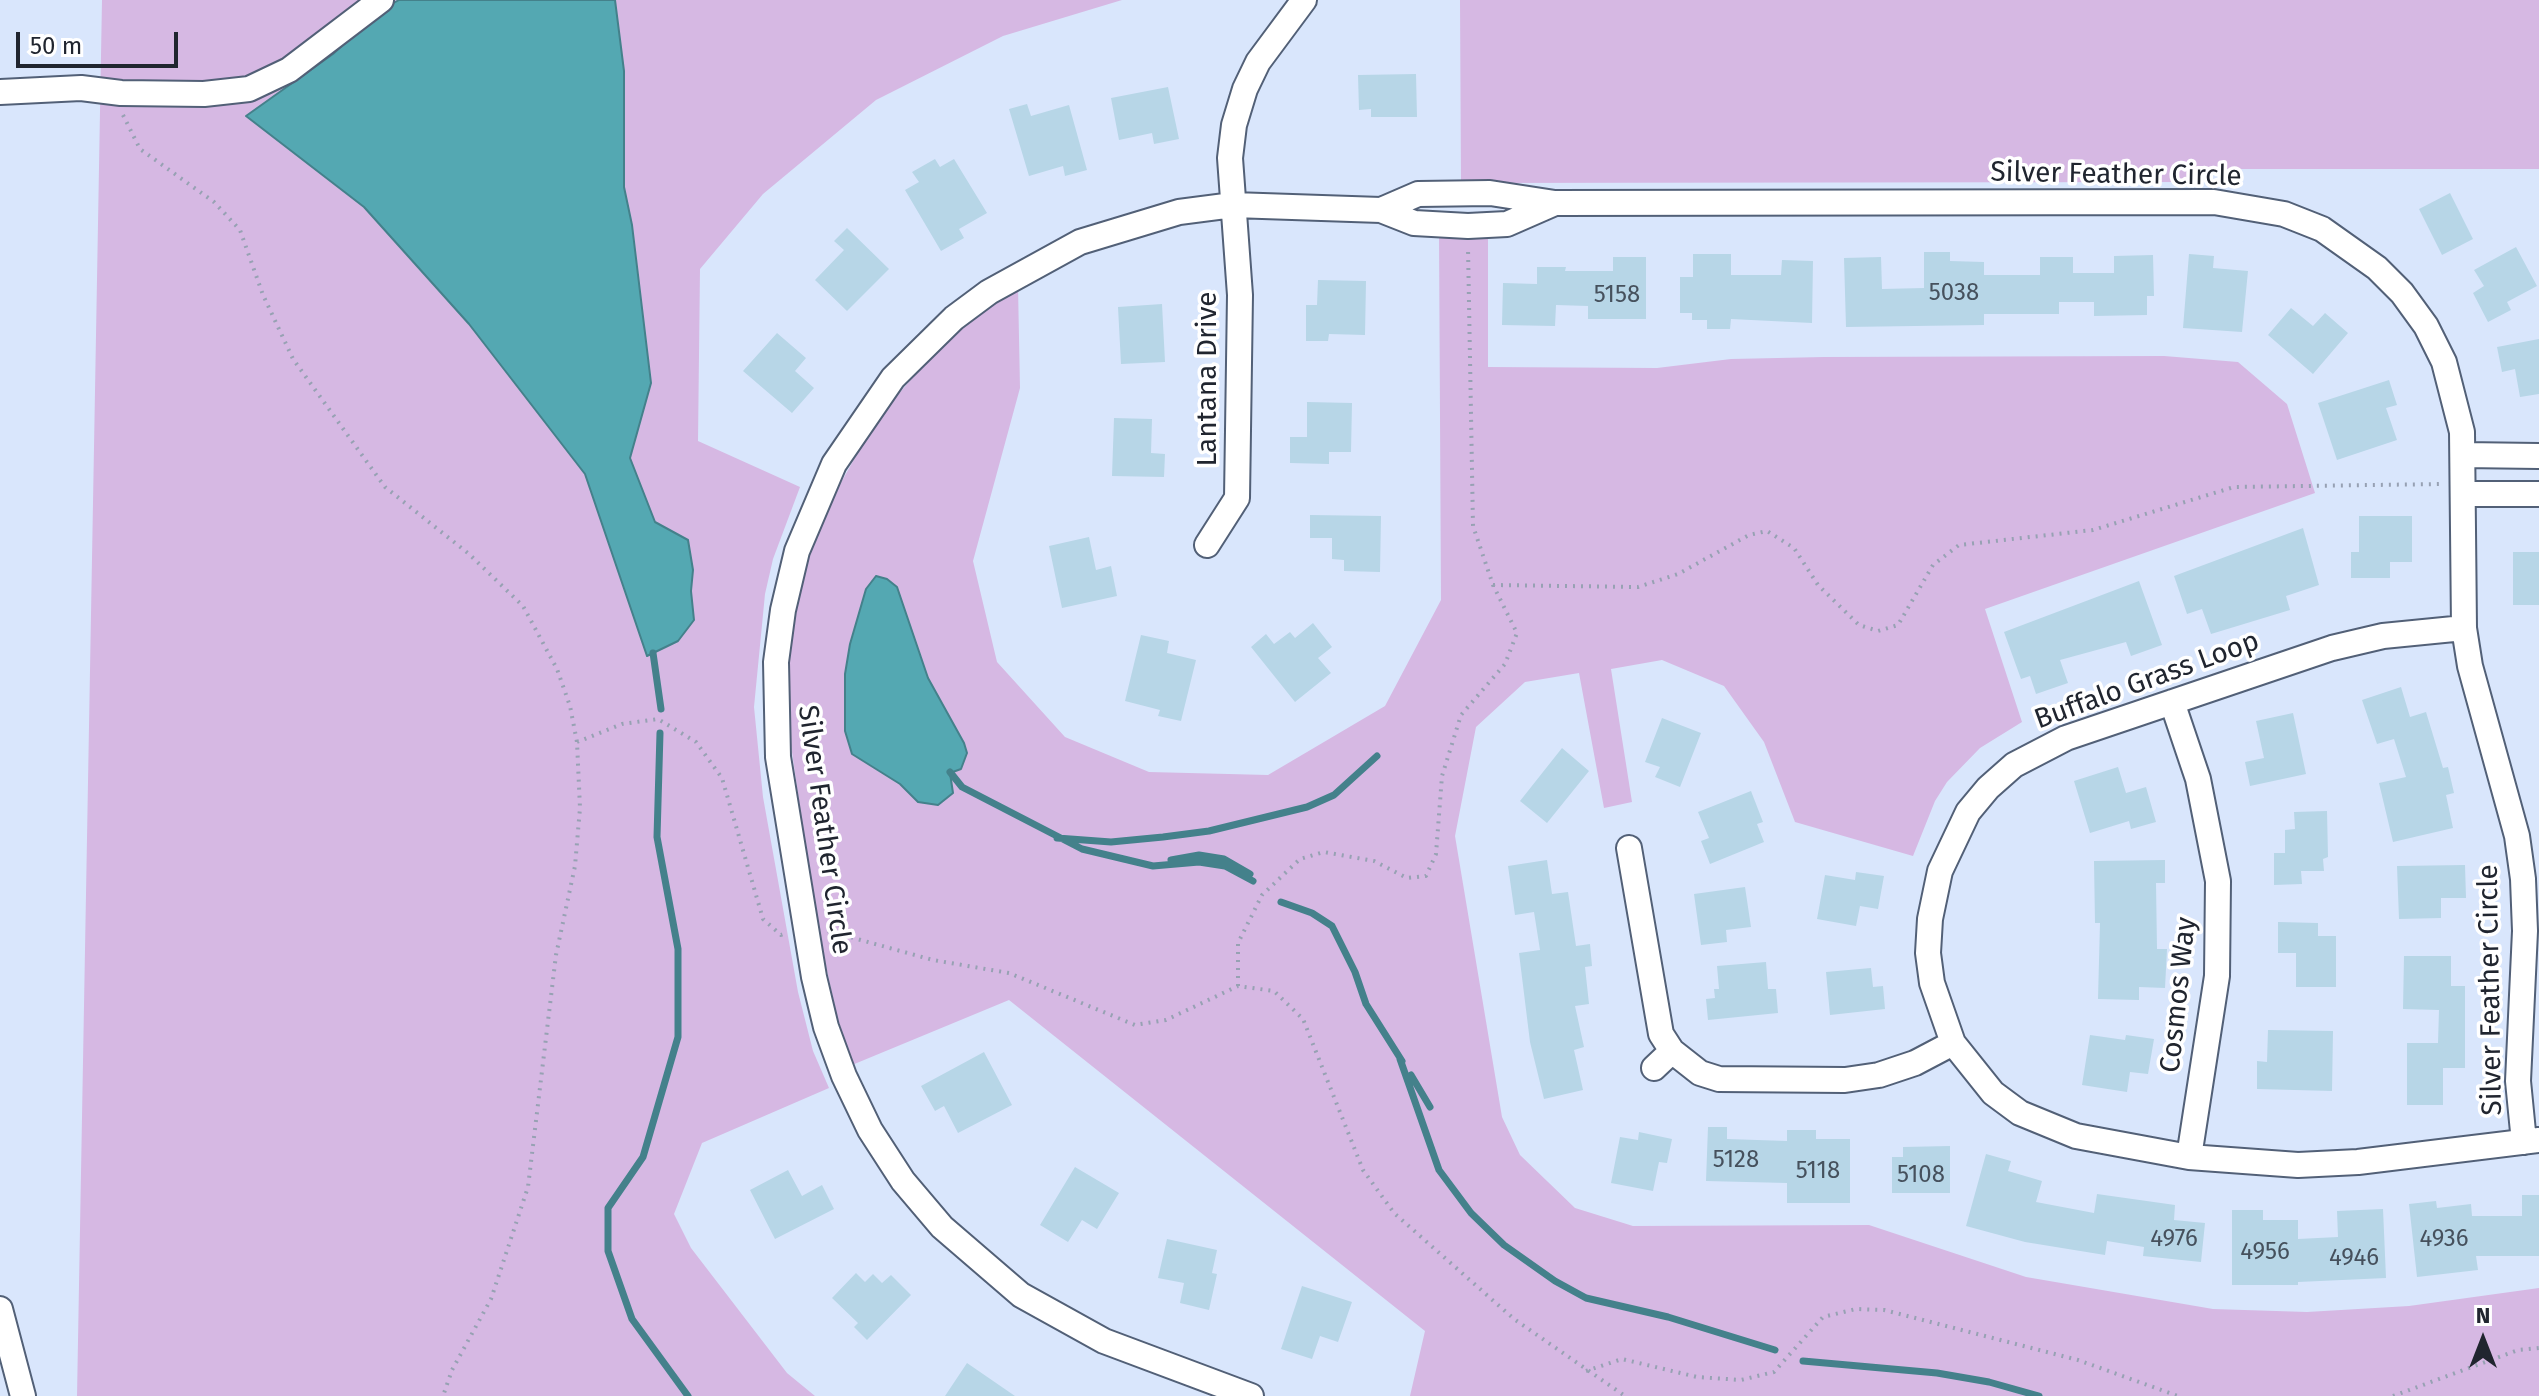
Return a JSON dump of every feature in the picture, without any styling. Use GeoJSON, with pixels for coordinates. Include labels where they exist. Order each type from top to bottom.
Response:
{"type":"FeatureCollection","features":[{"type":"Feature","properties":{"kind":"street"},"geometry":{"type":"LineString","coordinates":[[0,92],[81,88],[121,93],[204,94],[249,89],[289,70],[381,0]]}},
{"type":"Feature","properties":{"kind":"street","name":"Lantana Drive"},"geometry":{"type":"LineString","coordinates":[[1207,545],[1237,498],[1240,295],[1230,158],[1234,125],[1245,89],[1258,62],[1304,0]]}},
{"type":"Feature","properties":{"kind":"street","name":"Silver Feather Circle"},"geometry":{"type":"LineString","coordinates":[[1381,210],[1418,194],[1490,193],[1555,203],[2214,202],[2284,214],[2322,229],[2353,248],[2402,293],[2426,326],[2444,362],[2455,397],[2463,455],[2464,628],[2470,666],[2517,836],[2523,879],[2525,931],[2518,1081],[2532,1141]]}},
{"type":"Feature","properties":{"kind":"street","name":"Silver Feather Circle"},"geometry":{"type":"LineString","coordinates":[[1251,1396],[1104,1341],[1065,1322],[990,1271],[942,1227],[903,1181],[878,1143],[844,1076],[826,1027],[778,757],[776,662],[783,610],[797,551],[812,511],[841,453],[893,378],[954,318],[989,292],[1045,259],[1129,225],[1233,205],[1381,210],[1414,223],[1468,226],[1507,224],[1555,203]]}},
{"type":"Feature","properties":{"kind":"street"},"geometry":{"type":"LineString","coordinates":[[2463,455],[2539,456]]}},
{"type":"Feature","properties":{"kind":"street"},"geometry":{"type":"LineString","coordinates":[[2463,489],[2539,494]]}},
{"type":"Feature","properties":{"kind":"street","name":"Buffalo Grass Loop"},"geometry":{"type":"LineString","coordinates":[[2464,628],[2383,636],[2332,648],[2041,749],[1988,788],[1968,812],[1940,871],[1930,919],[1928,953],[1932,983],[1953,1043],[1993,1093],[2047,1127],[2076,1136],[2189,1157],[2298,1165],[2358,1162],[2532,1141]]}},
{"type":"Feature","properties":{"kind":"street","name":"Cosmos Way"},"geometry":{"type":"LineString","coordinates":[[2172,702],[2198,779],[2218,881],[2217,976],[2189,1157]]}},
{"type":"Feature","properties":{"kind":"street"},"geometry":{"type":"LineString","coordinates":[[1629,848],[1663,1059],[1719,1079],[1845,1080],[1879,1075],[1915,1063],[1953,1043]]}},
{"type":"Feature","properties":{"kind":"street"},"geometry":{"type":"LineString","coordinates":[[0,1309],[23,1396]]}},
{"type":"Feature","properties":{"kind":"path"},"geometry":{"type":"LineString","coordinates":[[121,93],[121,110],[140,149],[214,202],[240,230],[263,295],[293,359],[385,487],[469,554],[523,606],[557,669],[570,706],[577,742],[580,808],[575,866],[556,955],[528,1187],[491,1299],[452,1370],[443,1396]]}},
{"type":"Feature","properties":{"kind":"path"},"geometry":{"type":"LineString","coordinates":[[1238,986],[1238,943],[1262,895],[1300,859],[1324,852],[1374,861],[1407,878],[1426,876],[1436,854],[1442,776],[1461,715],[1505,664],[1517,633],[1493,585],[1473,526],[1468,226]]}},
{"type":"Feature","properties":{"kind":"path"},"geometry":{"type":"LineString","coordinates":[[1493,585],[1638,587],[1678,574],[1749,535],[1767,531],[1794,548],[1818,585],[1859,625],[1878,631],[1898,625],[1933,565],[1959,545],[2093,530],[2234,487],[2463,489]]}},
{"type":"Feature","properties":{"kind":"path"},"geometry":{"type":"LineString","coordinates":[[577,742],[622,724],[658,719],[696,742],[722,778],[763,919],[781,935],[806,925],[933,960],[1009,973],[1135,1025],[1166,1020],[1238,986],[1274,991],[1303,1019],[1363,1170],[1394,1213],[1514,1319],[1625,1396]]}},
{"type":"Feature","properties":{"kind":"path"},"geometry":{"type":"LineString","coordinates":[[1586,1371],[1622,1359],[1697,1377],[1741,1380],[1774,1372],[1823,1317],[1856,1309],[1884,1310],[2078,1360],[2178,1396]]}},
{"type":"Feature","properties":{"kind":"path"},"geometry":{"type":"LineString","coordinates":[[2393,1396],[2518,1350],[2539,1348]]}},
{"type":"Feature","properties":{"kind":"shaded area"},"geometry":{"type":"Polygon","coordinates":[[[102,0],[1122,0],[1003,36],[876,100],[763,194],[700,269],[698,441],[800,487],[773,559],[765,594],[754,707],[763,797],[798,992],[813,1051],[829,1088],[702,1143],[674,1214],[691,1248],[787,1373],[815,1396],[77,1396],[102,0]]]}},
{"type":"Feature","properties":{"kind":"shaded area"},"geometry":{"type":"Polygon","coordinates":[[[399,0],[615,0],[624,71],[624,187],[632,225],[651,383],[630,458],[655,522],[688,540],[693,570],[691,591],[694,620],[678,641],[647,656],[585,474],[469,324],[364,207],[246,116],[333,54],[381,10],[399,0]]]}},
{"type":"Feature","properties":{"kind":"shaded area"},"geometry":{"type":"Polygon","coordinates":[[[1460,0],[2539,0],[2539,169],[2201,169],[2201,182],[1461,183],[1460,0]]]}},
{"type":"Feature","properties":{"kind":"shaded area"},"geometry":{"type":"Polygon","coordinates":[[[1439,233],[1488,233],[1488,367],[1657,368],[1731,359],[1824,357],[2164,356],[2238,362],[2287,404],[2315,493],[1985,609],[2022,722],[1980,748],[1947,782],[1935,801],[1913,856],[1795,822],[1764,742],[1724,686],[1662,660],[1611,669],[1632,802],[1604,808],[1579,673],[1525,682],[1476,727],[1455,836],[1502,1117],[1520,1155],[1575,1208],[1633,1226],[1869,1225],[2026,1277],[2213,1309],[2307,1312],[2409,1306],[2539,1288],[2539,1396],[1410,1396],[1425,1331],[1009,1000],[852,1065],[837,1016],[816,921],[786,710],[791,630],[802,577],[825,511],[875,422],[940,345],[1018,287],[1020,388],[973,561],[997,662],[1065,737],[1149,772],[1268,775],[1385,706],[1441,600],[1439,233]]]}},
{"type":"Feature","properties":{"kind":"shaded area"},"geometry":{"type":"Polygon","coordinates":[[[876,576],[887,579],[897,587],[928,678],[967,753],[961,769],[950,773],[953,793],[938,805],[918,802],[900,784],[852,754],[845,731],[845,674],[850,644],[866,589],[876,576]]]}},
{"type":"Feature","properties":{"kind":"building"},"geometry":{"type":"Polygon","coordinates":[[[1416,74],[1417,117],[1371,117],[1371,109],[1359,110],[1358,75],[1416,74]]]}},
{"type":"Feature","properties":{"kind":"building"},"geometry":{"type":"Polygon","coordinates":[[[1168,87],[1179,139],[1154,144],[1152,133],[1119,140],[1111,98],[1168,87]]]}},
{"type":"Feature","properties":{"kind":"building"},"geometry":{"type":"Polygon","coordinates":[[[1027,104],[1031,116],[1069,105],[1087,170],[1065,176],[1063,166],[1029,176],[1009,109],[1027,104]]]}},
{"type":"Feature","properties":{"kind":"building"},"geometry":{"type":"Polygon","coordinates":[[[935,159],[940,167],[954,159],[987,213],[959,229],[964,238],[941,251],[905,190],[919,182],[912,172],[935,159]]]}},
{"type":"Feature","properties":{"kind":"building"},"geometry":{"type":"Polygon","coordinates":[[[2450,193],[2473,239],[2442,255],[2419,209],[2450,193]]]}},
{"type":"Feature","properties":{"kind":"building"},"geometry":{"type":"Polygon","coordinates":[[[847,228],[889,269],[847,311],[815,280],[844,250],[834,241],[847,228]]]}},
{"type":"Feature","properties":{"kind":"building"},"geometry":{"type":"Polygon","coordinates":[[[2516,247],[2537,286],[2507,302],[2511,310],[2488,322],[2473,293],[2484,286],[2474,270],[2516,247]]]}},
{"type":"Feature","properties":{"kind":"building"},"geometry":{"type":"Polygon","coordinates":[[[1924,252],[1950,252],[1950,261],[1984,262],[1984,275],[2040,275],[2040,257],[2073,257],[2073,273],[2114,273],[2114,256],[2153,255],[2154,296],[2147,296],[2147,315],[2094,316],[2094,302],[2059,302],[2059,314],[1984,314],[1984,325],[1846,327],[1844,258],[1881,257],[1882,289],[1924,288],[1924,252]]]}},
{"type":"Feature","properties":{"kind":"building"},"geometry":{"type":"Polygon","coordinates":[[[1693,254],[1731,254],[1731,275],[1781,275],[1782,260],[1813,261],[1812,323],[1731,319],[1730,329],[1707,329],[1707,320],[1692,320],[1692,313],[1680,313],[1680,277],[1693,277],[1693,254]]]}},
{"type":"Feature","properties":{"kind":"building"},"geometry":{"type":"Polygon","coordinates":[[[2189,254],[2214,256],[2213,268],[2248,271],[2242,332],[2183,328],[2189,254]]]}},
{"type":"Feature","properties":{"kind":"building"},"geometry":{"type":"Polygon","coordinates":[[[1613,257],[1646,257],[1646,319],[1588,319],[1588,306],[1556,305],[1555,326],[1502,325],[1503,283],[1537,284],[1537,267],[1566,267],[1565,271],[1613,271],[1613,257]]]}},
{"type":"Feature","properties":{"kind":"building"},"geometry":{"type":"Polygon","coordinates":[[[1318,280],[1366,281],[1365,335],[1329,334],[1328,341],[1306,341],[1306,305],[1317,305],[1318,280]]]}},
{"type":"Feature","properties":{"kind":"building"},"geometry":{"type":"Polygon","coordinates":[[[1162,304],[1165,362],[1121,364],[1118,307],[1162,304]]]}},
{"type":"Feature","properties":{"kind":"building"},"geometry":{"type":"Polygon","coordinates":[[[2291,308],[2313,326],[2325,313],[2348,333],[2313,374],[2268,335],[2291,308]]]}},
{"type":"Feature","properties":{"kind":"building"},"geometry":{"type":"Polygon","coordinates":[[[777,333],[806,358],[795,371],[814,388],[792,413],[743,371],[777,333]]]}},
{"type":"Feature","properties":{"kind":"building"},"geometry":{"type":"Polygon","coordinates":[[[2539,339],[2539,394],[2520,397],[2515,369],[2502,372],[2497,347],[2539,339]]]}},
{"type":"Feature","properties":{"kind":"building"},"geometry":{"type":"Polygon","coordinates":[[[2389,380],[2397,405],[2386,408],[2397,440],[2337,460],[2318,403],[2389,380]]]}},
{"type":"Feature","properties":{"kind":"building"},"geometry":{"type":"Polygon","coordinates":[[[1307,402],[1352,403],[1351,452],[1329,452],[1329,464],[1290,463],[1290,437],[1307,437],[1307,402]]]}},
{"type":"Feature","properties":{"kind":"building"},"geometry":{"type":"Polygon","coordinates":[[[1114,418],[1152,419],[1151,453],[1165,454],[1164,477],[1112,476],[1114,418]]]}},
{"type":"Feature","properties":{"kind":"building"},"geometry":{"type":"Polygon","coordinates":[[[1310,515],[1381,516],[1380,572],[1344,571],[1344,560],[1332,559],[1332,538],[1310,538],[1310,515]]]}},
{"type":"Feature","properties":{"kind":"building"},"geometry":{"type":"Polygon","coordinates":[[[2359,516],[2412,516],[2412,562],[2390,562],[2390,578],[2351,578],[2351,552],[2359,552],[2359,516]]]}},
{"type":"Feature","properties":{"kind":"building"},"geometry":{"type":"Polygon","coordinates":[[[2303,528],[2319,585],[2286,596],[2290,610],[2211,634],[2202,609],[2187,614],[2174,576],[2303,528]]]}},
{"type":"Feature","properties":{"kind":"building"},"geometry":{"type":"Polygon","coordinates":[[[1089,537],[1096,570],[1111,566],[1117,596],[1062,608],[1049,546],[1089,537]]]}},
{"type":"Feature","properties":{"kind":"building"},"geometry":{"type":"Polygon","coordinates":[[[2513,552],[2539,552],[2539,605],[2513,605],[2513,552]]]}},
{"type":"Feature","properties":{"kind":"building"},"geometry":{"type":"Polygon","coordinates":[[[2139,581],[2162,645],[2131,656],[2126,642],[2060,660],[2068,683],[2036,694],[2030,676],[2021,679],[2004,632],[2139,581]]]}},
{"type":"Feature","properties":{"kind":"building"},"geometry":{"type":"Polygon","coordinates":[[[1313,623],[1332,647],[1318,658],[1331,673],[1295,702],[1251,647],[1266,634],[1274,644],[1290,632],[1295,638],[1313,623]]]}},
{"type":"Feature","properties":{"kind":"building"},"geometry":{"type":"Polygon","coordinates":[[[1141,635],[1169,641],[1167,653],[1196,660],[1181,721],[1158,716],[1160,710],[1125,701],[1141,635]]]}},
{"type":"Feature","properties":{"kind":"building"},"geometry":{"type":"Polygon","coordinates":[[[2401,687],[2410,717],[2426,712],[2443,768],[2448,767],[2454,793],[2446,795],[2453,828],[2393,842],[2379,783],[2406,777],[2394,739],[2377,744],[2362,700],[2401,687]]]}},
{"type":"Feature","properties":{"kind":"building"},"geometry":{"type":"Polygon","coordinates":[[[2293,713],[2306,774],[2250,786],[2245,762],[2264,758],[2256,721],[2293,713]]]}},
{"type":"Feature","properties":{"kind":"building"},"geometry":{"type":"Polygon","coordinates":[[[1662,718],[1701,733],[1680,787],[1655,777],[1660,767],[1645,762],[1662,718]]]}},
{"type":"Feature","properties":{"kind":"building"},"geometry":{"type":"Polygon","coordinates":[[[1562,748],[1589,771],[1547,823],[1520,801],[1562,748]]]}},
{"type":"Feature","properties":{"kind":"building"},"geometry":{"type":"Polygon","coordinates":[[[2118,767],[2126,793],[2146,787],[2156,822],[2131,829],[2129,821],[2090,833],[2074,781],[2118,767]]]}},
{"type":"Feature","properties":{"kind":"building"},"geometry":{"type":"Polygon","coordinates":[[[1751,791],[1763,822],[1757,824],[1764,842],[1710,864],[1701,841],[1709,838],[1698,812],[1751,791]]]}},
{"type":"Feature","properties":{"kind":"building"},"geometry":{"type":"Polygon","coordinates":[[[2327,811],[2328,857],[2323,859],[2324,871],[2301,871],[2302,884],[2274,885],[2274,853],[2285,853],[2285,830],[2295,829],[2294,812],[2327,811]]]}},
{"type":"Feature","properties":{"kind":"building"},"geometry":{"type":"Polygon","coordinates":[[[1547,860],[1552,894],[1568,892],[1576,946],[1590,944],[1592,966],[1585,967],[1589,1004],[1575,1006],[1584,1047],[1574,1050],[1583,1090],[1544,1099],[1530,1042],[1519,953],[1540,950],[1534,912],[1515,915],[1508,866],[1547,860]]]}},
{"type":"Feature","properties":{"kind":"building"},"geometry":{"type":"Polygon","coordinates":[[[2165,860],[2165,883],[2156,883],[2157,949],[2167,949],[2165,988],[2139,987],[2139,1000],[2098,999],[2100,923],[2095,923],[2094,861],[2165,860]]]}},
{"type":"Feature","properties":{"kind":"building"},"geometry":{"type":"Polygon","coordinates":[[[2465,865],[2466,898],[2441,898],[2441,918],[2399,919],[2397,866],[2465,865]]]}},
{"type":"Feature","properties":{"kind":"building"},"geometry":{"type":"Polygon","coordinates":[[[1856,872],[1884,876],[1878,909],[1860,906],[1856,926],[1817,919],[1825,875],[1855,880],[1856,872]]]}},
{"type":"Feature","properties":{"kind":"building"},"geometry":{"type":"Polygon","coordinates":[[[1745,887],[1751,927],[1726,930],[1727,942],[1701,945],[1694,894],[1745,887]]]}},
{"type":"Feature","properties":{"kind":"building"},"geometry":{"type":"Polygon","coordinates":[[[2278,922],[2318,923],[2318,936],[2336,936],[2336,987],[2296,987],[2296,953],[2278,953],[2278,922]]]}},
{"type":"Feature","properties":{"kind":"building"},"geometry":{"type":"Polygon","coordinates":[[[2404,956],[2451,956],[2451,986],[2465,986],[2465,1068],[2443,1068],[2443,1105],[2407,1105],[2407,1043],[2438,1043],[2439,1010],[2403,1009],[2404,956]]]}},
{"type":"Feature","properties":{"kind":"building"},"geometry":{"type":"Polygon","coordinates":[[[1766,962],[1768,989],[1776,989],[1778,1013],[1708,1020],[1706,999],[1715,998],[1714,989],[1719,989],[1717,966],[1766,962]]]}},
{"type":"Feature","properties":{"kind":"building"},"geometry":{"type":"Polygon","coordinates":[[[1871,968],[1873,987],[1883,986],[1885,1009],[1830,1015],[1826,972],[1871,968]]]}},
{"type":"Feature","properties":{"kind":"building"},"geometry":{"type":"Polygon","coordinates":[[[2268,1030],[2333,1031],[2332,1091],[2257,1089],[2257,1061],[2267,1062],[2268,1030]]]}},
{"type":"Feature","properties":{"kind":"building"},"geometry":{"type":"Polygon","coordinates":[[[2090,1035],[2125,1040],[2126,1035],[2154,1039],[2148,1074],[2130,1072],[2127,1092],[2082,1085],[2090,1035]]]}},
{"type":"Feature","properties":{"kind":"building"},"geometry":{"type":"Polygon","coordinates":[[[984,1052],[1012,1105],[958,1133],[944,1106],[935,1111],[921,1086],[984,1052]]]}},
{"type":"Feature","properties":{"kind":"building"},"geometry":{"type":"Polygon","coordinates":[[[1708,1127],[1727,1127],[1727,1139],[1787,1141],[1787,1130],[1816,1130],[1816,1139],[1850,1139],[1850,1203],[1787,1203],[1787,1183],[1706,1181],[1708,1127]]]}},
{"type":"Feature","properties":{"kind":"building"},"geometry":{"type":"Polygon","coordinates":[[[1639,1132],[1672,1139],[1667,1163],[1659,1162],[1653,1191],[1611,1183],[1620,1137],[1638,1140],[1639,1132]]]}},
{"type":"Feature","properties":{"kind":"building"},"geometry":{"type":"Polygon","coordinates":[[[1950,1146],[1950,1193],[1892,1193],[1892,1157],[1903,1157],[1903,1147],[1950,1146]]]}},
{"type":"Feature","properties":{"kind":"building"},"geometry":{"type":"Polygon","coordinates":[[[1986,1154],[2011,1161],[2008,1171],[2042,1181],[2036,1202],[2094,1213],[2097,1194],[2175,1205],[2174,1220],[2205,1223],[2201,1262],[2143,1256],[2144,1247],[2107,1241],[2105,1255],[2025,1242],[1966,1226],[1986,1154]]]}},
{"type":"Feature","properties":{"kind":"building"},"geometry":{"type":"Polygon","coordinates":[[[1075,1167],[1119,1193],[1097,1229],[1082,1220],[1068,1242],[1040,1225],[1075,1167]]]}},
{"type":"Feature","properties":{"kind":"building"},"geometry":{"type":"Polygon","coordinates":[[[788,1170],[802,1196],[822,1185],[834,1209],[775,1239],[750,1190],[788,1170]]]}},
{"type":"Feature","properties":{"kind":"building"},"geometry":{"type":"Polygon","coordinates":[[[2522,1195],[2539,1195],[2539,1256],[2476,1256],[2478,1270],[2417,1277],[2409,1204],[2436,1201],[2437,1208],[2471,1204],[2472,1216],[2522,1216],[2522,1195]]]}},
{"type":"Feature","properties":{"kind":"building"},"geometry":{"type":"Polygon","coordinates":[[[2383,1209],[2386,1278],[2298,1282],[2298,1285],[2232,1285],[2232,1210],[2263,1210],[2263,1220],[2298,1220],[2298,1239],[2338,1237],[2337,1211],[2383,1209]]]}},
{"type":"Feature","properties":{"kind":"building"},"geometry":{"type":"Polygon","coordinates":[[[1167,1239],[1217,1250],[1212,1273],[1217,1274],[1209,1310],[1180,1303],[1184,1283],[1158,1278],[1167,1239]]]}},
{"type":"Feature","properties":{"kind":"building"},"geometry":{"type":"Polygon","coordinates":[[[856,1273],[865,1282],[873,1274],[882,1283],[891,1275],[911,1295],[867,1340],[854,1327],[858,1323],[832,1298],[856,1273]]]}},
{"type":"Feature","properties":{"kind":"building"},"geometry":{"type":"Polygon","coordinates":[[[1302,1286],[1352,1302],[1338,1342],[1320,1336],[1312,1359],[1281,1349],[1302,1286]]]}},
{"type":"Feature","properties":{"kind":"building"},"geometry":{"type":"Polygon","coordinates":[[[967,1363],[1015,1396],[945,1396],[967,1363]]]}},
{"type":"Feature","properties":{"kind":"waterway"},"geometry":{"type":"LineString","coordinates":[[653,653],[661,709]]}},
{"type":"Feature","properties":{"kind":"waterway"},"geometry":{"type":"LineString","coordinates":[[660,733],[657,837],[678,949],[678,1037],[643,1157],[608,1208],[608,1251],[632,1319],[688,1396]]}},
{"type":"Feature","properties":{"kind":"waterway"},"geometry":{"type":"LineString","coordinates":[[1057,838],[1111,842],[1163,837],[1209,831],[1307,807],[1334,795],[1377,756]]}},
{"type":"Feature","properties":{"kind":"waterway"},"geometry":{"type":"LineString","coordinates":[[950,772],[962,787],[1082,849],[1153,866],[1199,862],[1225,866],[1253,881]]}},
{"type":"Feature","properties":{"kind":"waterway"},"geometry":{"type":"LineString","coordinates":[[1171,860],[1199,855],[1224,859],[1250,874]]}},
{"type":"Feature","properties":{"kind":"waterway"},"geometry":{"type":"LineString","coordinates":[[1281,902],[1312,913],[1332,926],[1355,972],[1366,1004],[1402,1061]]}},
{"type":"Feature","properties":{"kind":"waterway"},"geometry":{"type":"LineString","coordinates":[[1400,1059],[1439,1170],[1471,1213],[1504,1245],[1555,1281],[1586,1298],[1668,1317],[1775,1350]]}},
{"type":"Feature","properties":{"kind":"waterway"},"geometry":{"type":"LineString","coordinates":[[1411,1075],[1430,1107]]}},
{"type":"Feature","properties":{"kind":"waterway"},"geometry":{"type":"LineString","coordinates":[[1803,1361],[1937,1373],[1989,1382],[2039,1396]]}}]}
